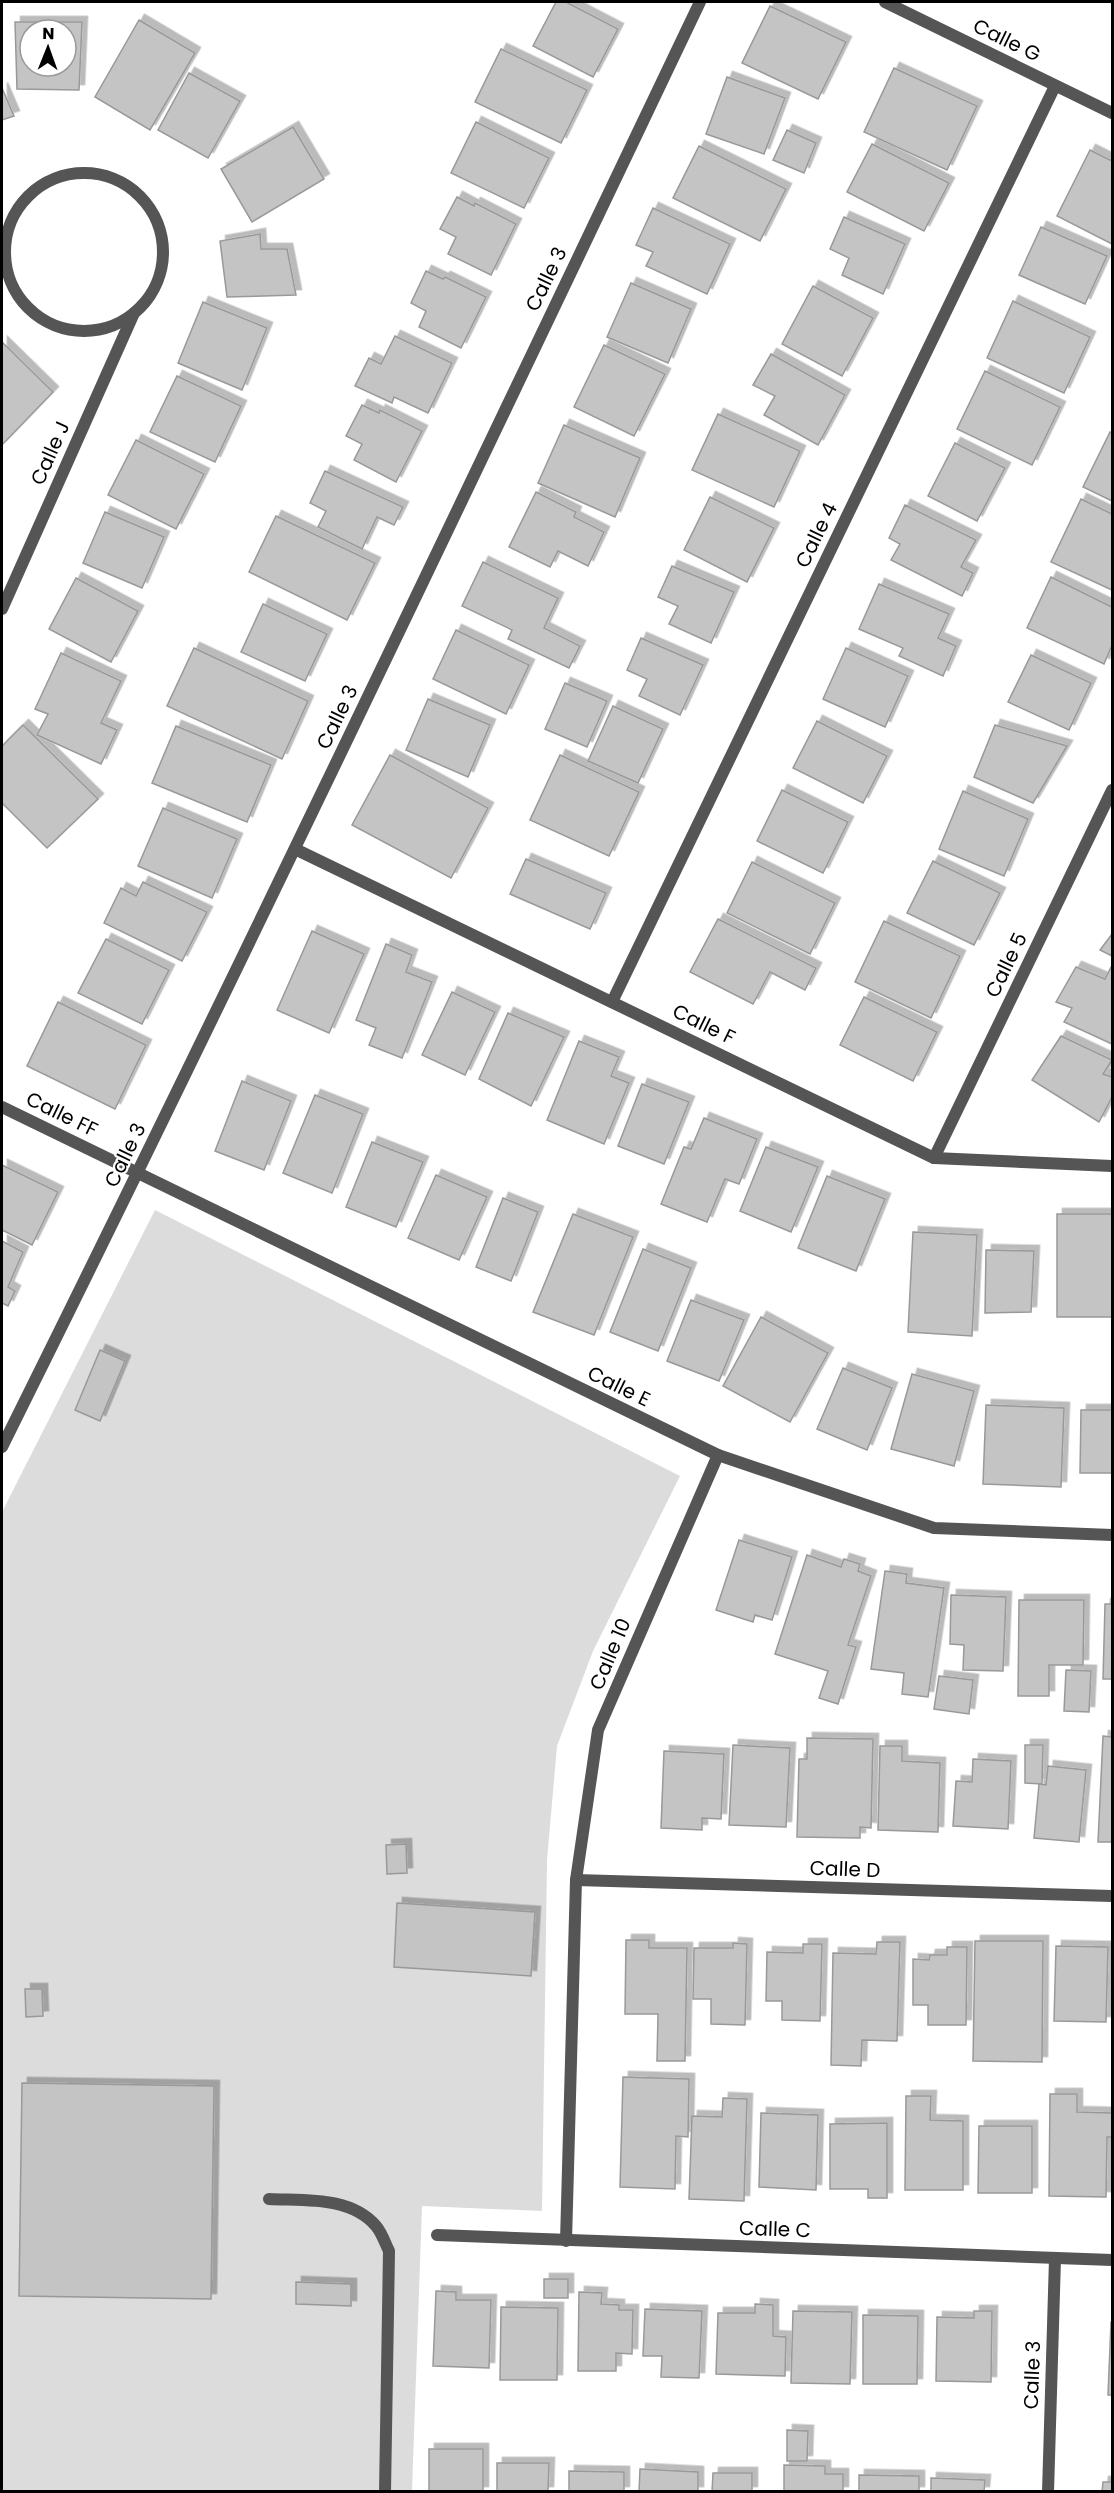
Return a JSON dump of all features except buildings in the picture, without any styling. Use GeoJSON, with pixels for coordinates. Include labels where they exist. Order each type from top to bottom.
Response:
{"type":"FeatureCollection","features":[{"type":"Feature","properties":{"kind":"street","name":"Calle 3"},"geometry":{"type":"LineString","coordinates":[[2,1447],[296,849],[700,2]]}},
{"type":"Feature","properties":{"kind":"street","name":"Calle G"},"geometry":{"type":"LineString","coordinates":[[885,2],[1113,113]]}},
{"type":"Feature","properties":{"kind":"street","name":"Calle 4"},"geometry":{"type":"LineString","coordinates":[[612,1002],[1055,86]]}},
{"type":"Feature","properties":{"kind":"street","name":"Calle J"},"geometry":{"type":"LineString","coordinates":[[2,609],[134,313],[152,293],[162,267],[163,240],[154,214],[136,192],[113,178],[86,173],[58,177],[36,189],[19,206],[8,229],[4,253],[9,278],[20,300],[39,317],[61,328],[77,330],[110,327],[134,313]]}},
{"type":"Feature","properties":{"kind":"street","name":"Calle 5"},"geometry":{"type":"LineString","coordinates":[[934,1158],[1113,790]]}},
{"type":"Feature","properties":{"kind":"street","name":"Calle F"},"geometry":{"type":"LineString","coordinates":[[296,849],[934,1158],[1113,1166]]}},
{"type":"Feature","properties":{"kind":"street","name":"Calle FF"},"geometry":{"type":"LineString","coordinates":[[2,1107],[138,1173]]}},
{"type":"Feature","properties":{"kind":"street","name":"Calle E"},"geometry":{"type":"LineString","coordinates":[[138,1173],[718,1455],[934,1528],[1113,1536]]}},
{"type":"Feature","properties":{"kind":"street","name":"Calle 10"},"geometry":{"type":"LineString","coordinates":[[566,2241],[576,1880],[598,1730],[718,1455]]}},
{"type":"Feature","properties":{"kind":"street","name":"Calle D"},"geometry":{"type":"LineString","coordinates":[[576,1880],[1113,1896]]}},
{"type":"Feature","properties":{"kind":"street"},"geometry":{"type":"LineString","coordinates":[[270,2199],[339,2203],[361,2212],[378,2227],[389,2251],[385,2492]]}},
{"type":"Feature","properties":{"kind":"street","name":"Calle C"},"geometry":{"type":"LineString","coordinates":[[437,2235],[1113,2260]]}},
{"type":"Feature","properties":{"kind":"street","name":"Calle 3"},"geometry":{"type":"LineString","coordinates":[[1048,2492],[1056,2259]]}},
{"type":"Feature","properties":{"kind":"shaded area"},"geometry":{"type":"Polygon","coordinates":[[[155,1210],[680,1476],[593,1651],[557,1746],[547,1860],[542,2211],[422,2206],[412,2491],[2,2491],[2,1512],[155,1210]]]}}]}
